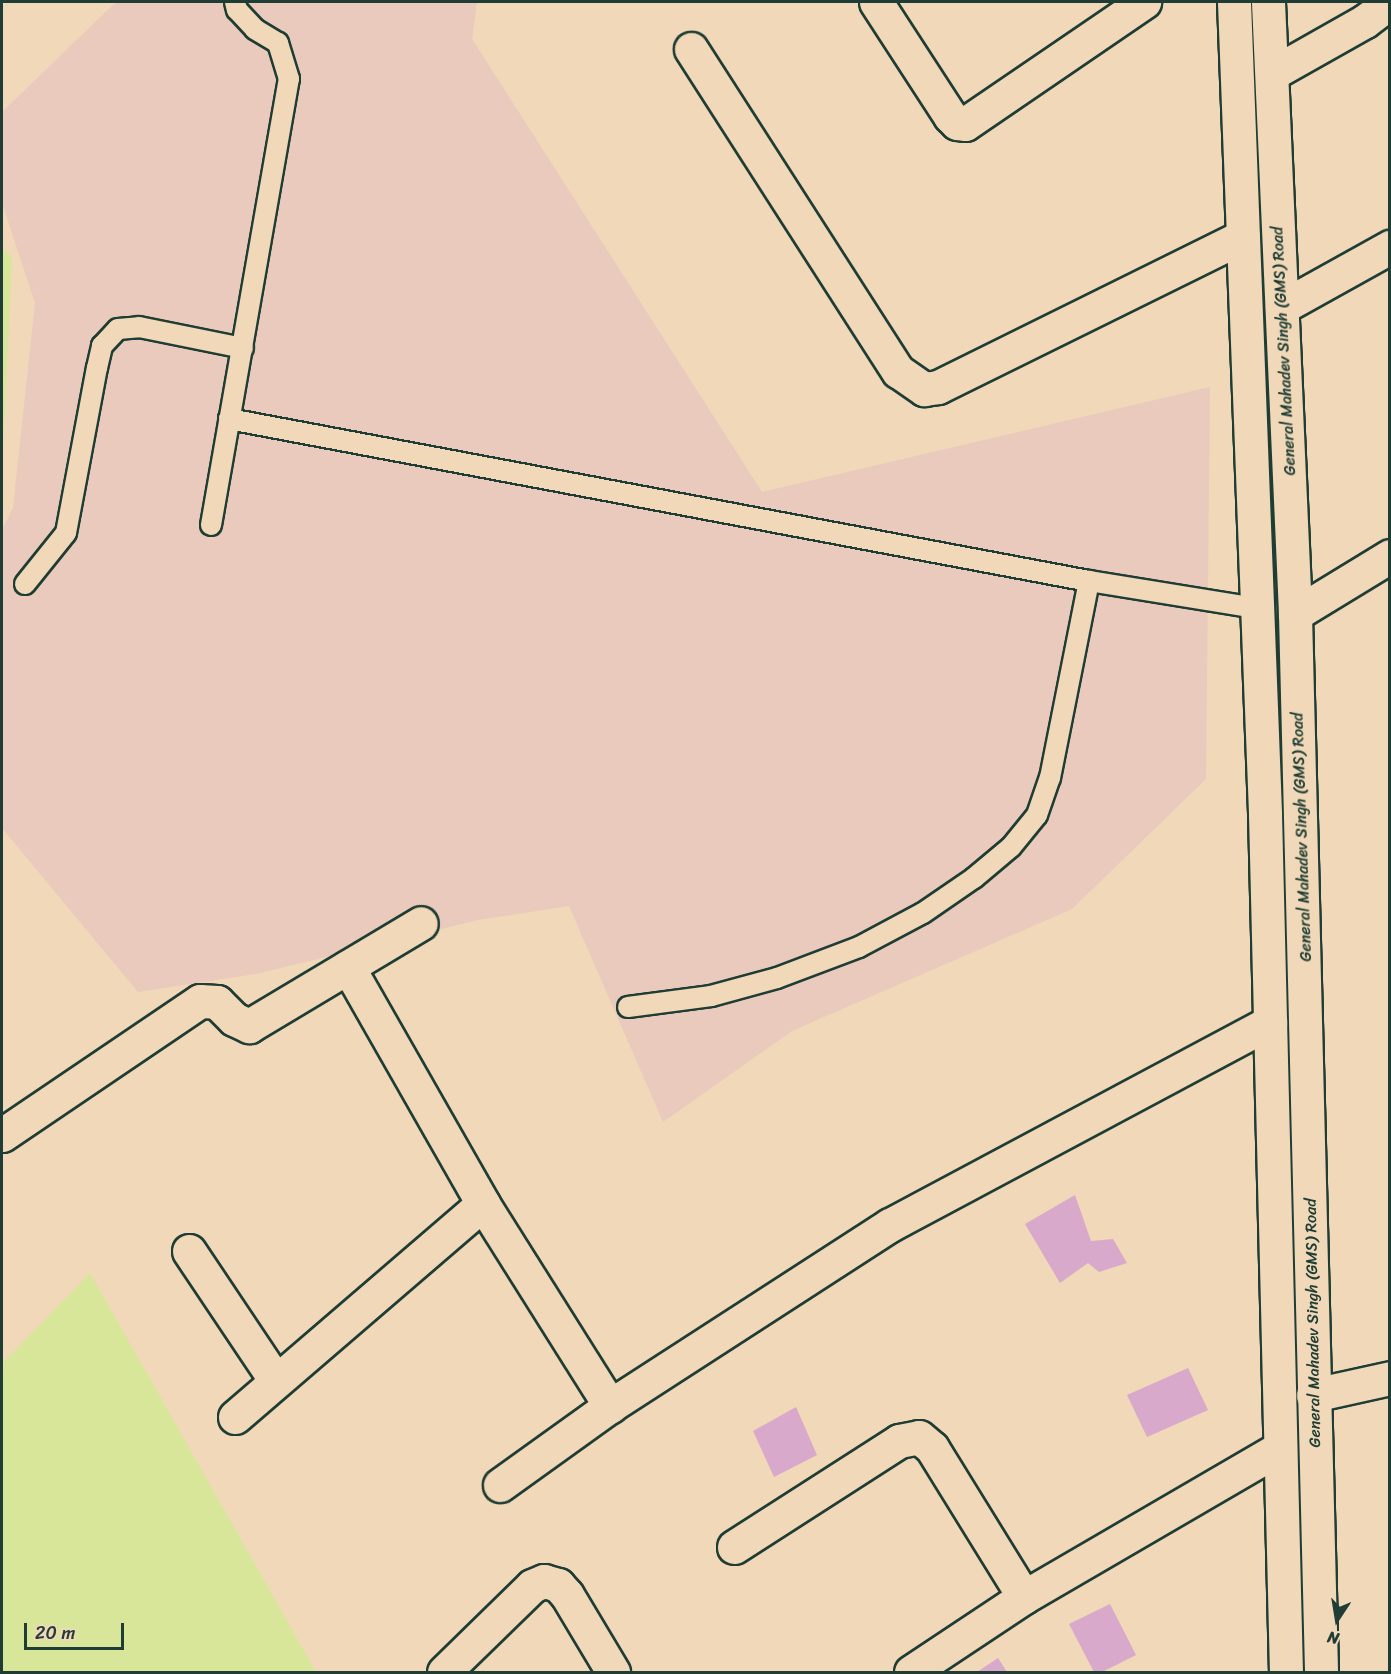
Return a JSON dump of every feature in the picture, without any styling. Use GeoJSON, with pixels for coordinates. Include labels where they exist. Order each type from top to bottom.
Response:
{"type":"FeatureCollection","features":[{"type":"Feature","properties":{"kind":"street"},"geometry":{"type":"LineString","coordinates":[[876,2],[950,116],[957,123],[965,124],[1144,2]]}},
{"type":"Feature","properties":{"kind":"street"},"geometry":{"type":"LineString","coordinates":[[1234,2],[1270,1022],[1286,1672]]}},
{"type":"Feature","properties":{"kind":"street","name":"General Mahadev Singh (GMS) Road"},"geometry":{"type":"LineString","coordinates":[[1268,2],[1273,73],[1295,614],[1321,1672]]}},
{"type":"Feature","properties":{"kind":"street"},"geometry":{"type":"LineString","coordinates":[[1273,73],[1365,21],[1389,2]]}},
{"type":"Feature","properties":{"kind":"street"},"geometry":{"type":"LineString","coordinates":[[692,49],[898,371],[924,389],[938,387],[1243,237]]}},
{"type":"Feature","properties":{"kind":"street"},"geometry":{"type":"LineString","coordinates":[[1282,307],[1389,247]]}},
{"type":"Feature","properties":{"kind":"street"},"geometry":{"type":"LineString","coordinates":[[1295,614],[1389,556]]}},
{"type":"Feature","properties":{"kind":"street"},"geometry":{"type":"LineString","coordinates":[[2,1136],[200,1001],[217,1002],[234,1019],[249,1026],[421,923]]}},
{"type":"Feature","properties":{"kind":"street"},"geometry":{"type":"LineString","coordinates":[[348,967],[483,1204],[610,1406]]}},
{"type":"Feature","properties":{"kind":"street"},"geometry":{"type":"LineString","coordinates":[[500,1485],[610,1406],[890,1225],[1270,1022]]}},
{"type":"Feature","properties":{"kind":"street"},"geometry":{"type":"LineString","coordinates":[[235,1417],[483,1204]]}},
{"type":"Feature","properties":{"kind":"street"},"geometry":{"type":"LineString","coordinates":[[189,1251],[276,1381]]}},
{"type":"Feature","properties":{"kind":"street"},"geometry":{"type":"LineString","coordinates":[[1313,1395],[1389,1378]]}},
{"type":"Feature","properties":{"kind":"street"},"geometry":{"type":"LineString","coordinates":[[734,1547],[899,1441],[919,1437],[932,1448],[1024,1597]]}},
{"type":"Feature","properties":{"kind":"street"},"geometry":{"type":"LineString","coordinates":[[911,1672],[1024,1597],[1280,1448]]}},
{"type":"Feature","properties":{"kind":"street"},"geometry":{"type":"LineString","coordinates":[[444,1672],[532,1586],[544,1581],[558,1585],[567,1595],[613,1672]]}},
{"type":"Feature","properties":{"kind":"lane"},"geometry":{"type":"LineString","coordinates":[[211,525],[289,80],[278,44],[255,29],[237,10],[235,2]]}},
{"type":"Feature","properties":{"kind":"lane"},"geometry":{"type":"LineString","coordinates":[[24,584],[66,533],[102,346],[118,329],[139,327],[243,348]]}},
{"type":"Feature","properties":{"kind":"lane"},"geometry":{"type":"LineString","coordinates":[[229,418],[1089,581],[1256,608]]}},
{"type":"Feature","properties":{"kind":"lane"},"geometry":{"type":"LineString","coordinates":[[628,1007],[722,993],[777,978],[859,947],[923,913],[1011,847],[1037,815],[1050,778],[1089,581]]}},
{"type":"Feature","properties":{"kind":"shaded area"},"geometry":{"type":"Polygon","coordinates":[[[116,2],[477,2],[472,39],[762,492],[1210,387],[1206,779],[1072,909],[792,1031],[663,1122],[569,906],[478,920],[256,974],[138,992],[2,828],[2,530],[13,508],[35,303],[2,203],[2,112],[116,2]]]}},
{"type":"Feature","properties":{"kind":"green space"},"geometry":{"type":"Polygon","coordinates":[[[2,249],[12,257],[2,470],[2,249]]]}},
{"type":"Feature","properties":{"kind":"green space"},"geometry":{"type":"Polygon","coordinates":[[[90,1273],[316,1672],[2,1672],[2,1364],[90,1273]]]}},
{"type":"Feature","properties":{"kind":"building"},"geometry":{"type":"Polygon","coordinates":[[[1075,1195],[1091,1241],[1113,1239],[1127,1263],[1099,1272],[1088,1263],[1060,1283],[1025,1224],[1075,1195]]]}},
{"type":"Feature","properties":{"kind":"building"},"geometry":{"type":"Polygon","coordinates":[[[1188,1368],[1208,1410],[1147,1437],[1127,1395],[1188,1368]]]}},
{"type":"Feature","properties":{"kind":"building"},"geometry":{"type":"Polygon","coordinates":[[[796,1407],[817,1455],[774,1477],[753,1431],[796,1407]]]}},
{"type":"Feature","properties":{"kind":"building"},"geometry":{"type":"Polygon","coordinates":[[[1110,1604],[1136,1655],[1102,1672],[1094,1672],[1069,1624],[1110,1604]]]}},
{"type":"Feature","properties":{"kind":"building"},"geometry":{"type":"Polygon","coordinates":[[[998,1658],[1007,1672],[977,1672],[998,1658]]]}}]}
